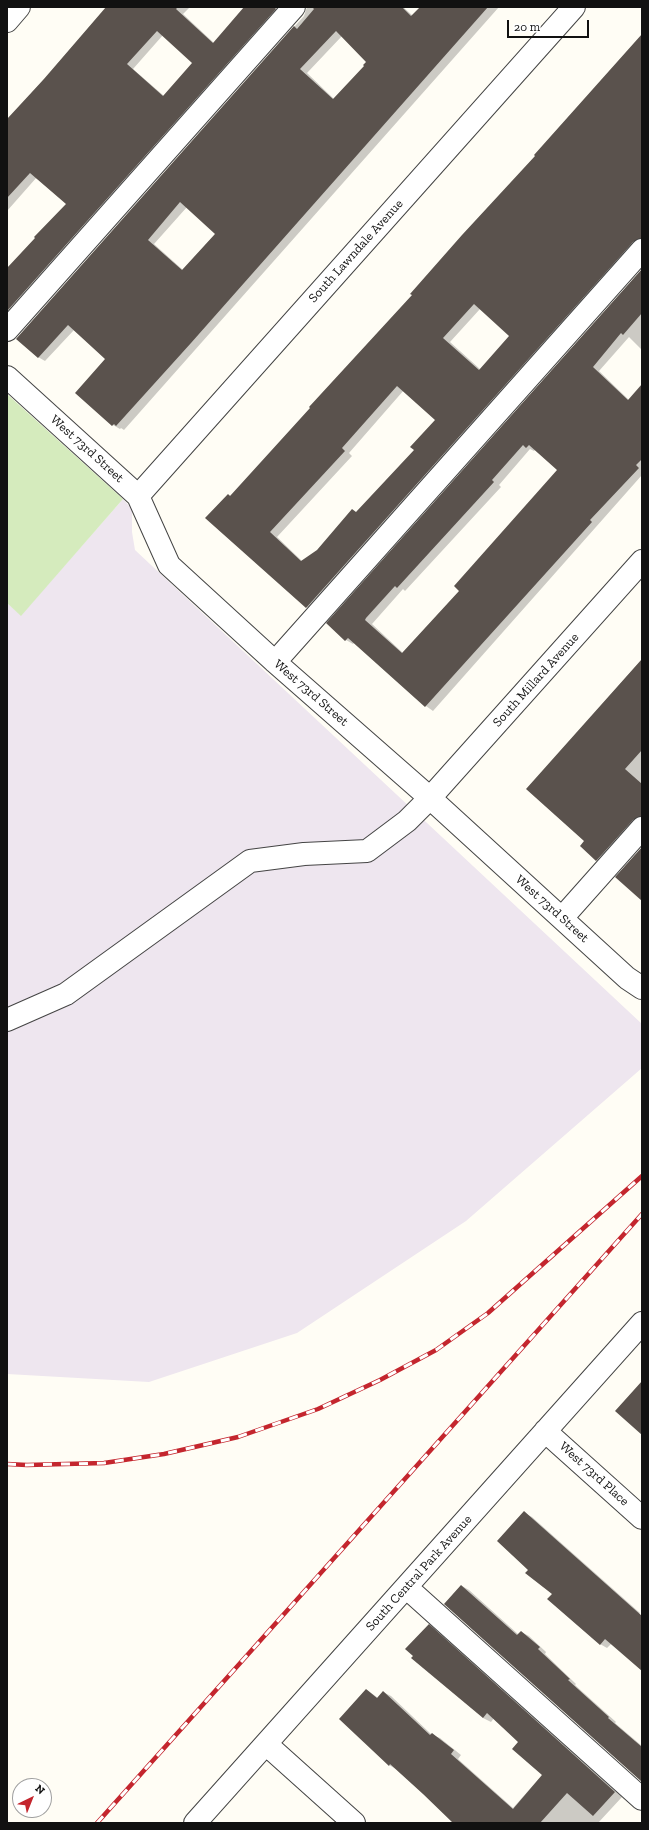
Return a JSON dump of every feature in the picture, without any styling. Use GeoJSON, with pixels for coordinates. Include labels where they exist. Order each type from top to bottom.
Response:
{"type":"FeatureCollection","features":[{"type":"Feature","properties":{"kind":"street"},"geometry":{"type":"LineString","coordinates":[[7,21],[19,7]]}},
{"type":"Feature","properties":{"kind":"street"},"geometry":{"type":"LineString","coordinates":[[7,330],[294,7]]}},
{"type":"Feature","properties":{"kind":"street","name":"South Lawndale Avenue"},"geometry":{"type":"LineString","coordinates":[[138,496],[574,7]]}},
{"type":"Feature","properties":{"kind":"street"},"geometry":{"type":"LineString","coordinates":[[275,662],[642,250]]}},
{"type":"Feature","properties":{"kind":"street","name":"West 73rd Street"},"geometry":{"type":"LineString","coordinates":[[7,377],[138,496],[169,565],[275,662],[430,798],[627,978],[642,988]]}},
{"type":"Feature","properties":{"kind":"street","name":"South Millard Avenue"},"geometry":{"type":"LineString","coordinates":[[7,1020],[66,994],[250,861],[304,854],[367,851],[406,821],[430,798],[642,561]]}},
{"type":"Feature","properties":{"kind":"street"},"geometry":{"type":"LineString","coordinates":[[562,918],[642,828]]}},
{"type":"Feature","properties":{"kind":"street","name":"South Central Park Avenue"},"geometry":{"type":"LineString","coordinates":[[195,1823],[642,1323]]}},
{"type":"Feature","properties":{"kind":"street","name":"West 73rd Place"},"geometry":{"type":"LineString","coordinates":[[545,1431],[642,1518]]}},
{"type":"Feature","properties":{"kind":"street"},"geometry":{"type":"LineString","coordinates":[[406,1587],[642,1800]]}},
{"type":"Feature","properties":{"kind":"street"},"geometry":{"type":"LineString","coordinates":[[266,1744],[354,1823]]}},
{"type":"Feature","properties":{"kind":"shaded area"},"geometry":{"type":"Polygon","coordinates":[[[123,499],[132,509],[132,532],[135,550],[642,1024],[642,1068],[466,1221],[297,1333],[149,1382],[7,1374],[7,603],[21,615],[123,499]]]}},
{"type":"Feature","properties":{"kind":"green space"},"geometry":{"type":"Polygon","coordinates":[[[7,394],[123,499],[21,616],[7,603],[7,394]]]}},
{"type":"Feature","properties":{"kind":"building"},"geometry":{"type":"Polygon","coordinates":[[[106,7],[178,7],[176,9],[213,43],[244,7],[274,7],[276,9],[7,311],[7,268],[66,204],[30,173],[7,198],[7,119],[44,79],[106,7]],[[157,31],[127,64],[163,96],[192,63],[157,31]]]}},
{"type":"Feature","properties":{"kind":"building"},"geometry":{"type":"Polygon","coordinates":[[[312,7],[402,7],[411,16],[420,7],[488,7],[191,343],[116,426],[114,424],[112,426],[75,393],[105,359],[68,325],[38,358],[16,339],[294,26],[297,29],[314,9],[312,7]],[[336,31],[300,69],[333,99],[366,62],[336,31]],[[180,202],[148,240],[182,270],[215,234],[180,202]]]}},
{"type":"Feature","properties":{"kind":"building"},"geometry":{"type":"Polygon","coordinates":[[[642,34],[642,238],[633,242],[306,608],[205,518],[228,494],[230,496],[310,408],[309,407],[412,295],[410,294],[535,156],[534,155],[642,34]],[[474,304],[443,338],[479,370],[509,336],[474,304]],[[397,386],[342,448],[345,451],[270,532],[301,561],[317,550],[352,509],[356,512],[414,450],[410,447],[435,420],[397,386]]]}},
{"type":"Feature","properties":{"kind":"building"},"geometry":{"type":"Polygon","coordinates":[[[642,269],[642,313],[623,335],[621,333],[593,367],[628,400],[642,384],[642,459],[636,465],[639,468],[590,520],[592,522],[425,707],[348,638],[345,641],[326,623],[642,269]],[[523,445],[492,480],[494,482],[397,588],[395,586],[366,618],[365,620],[402,653],[459,591],[454,586],[557,470],[529,445],[526,448],[523,445]]]}},
{"type":"Feature","properties":{"kind":"building"},"geometry":{"type":"Polygon","coordinates":[[[642,659],[642,750],[625,769],[642,784],[642,816],[633,820],[596,861],[580,846],[584,841],[526,789],[642,659]]]}},
{"type":"Feature","properties":{"kind":"building"},"geometry":{"type":"Polygon","coordinates":[[[642,847],[642,901],[615,877],[642,847]]]}},
{"type":"Feature","properties":{"kind":"building"},"geometry":{"type":"Polygon","coordinates":[[[642,1381],[642,1435],[615,1411],[642,1381]]]}},
{"type":"Feature","properties":{"kind":"building"},"geometry":{"type":"Polygon","coordinates":[[[524,1511],[642,1616],[642,1671],[605,1639],[600,1645],[547,1599],[552,1594],[525,1573],[528,1570],[497,1541],[524,1511]]]}},
{"type":"Feature","properties":{"kind":"building"},"geometry":{"type":"Polygon","coordinates":[[[461,1585],[517,1635],[521,1631],[540,1647],[538,1649],[570,1679],[568,1680],[609,1717],[608,1718],[642,1747],[642,1782],[444,1604],[461,1585]]]}},
{"type":"Feature","properties":{"kind":"building"},"geometry":{"type":"Polygon","coordinates":[[[429,1624],[615,1792],[593,1816],[567,1793],[540,1823],[453,1823],[423,1794],[390,1764],[389,1766],[339,1719],[366,1689],[377,1698],[383,1691],[430,1735],[432,1733],[454,1750],[451,1754],[513,1809],[542,1775],[512,1749],[518,1742],[487,1713],[483,1718],[411,1658],[413,1656],[405,1649],[429,1624]]]}},
{"type":"Feature","properties":{"kind":"railway"},"geometry":{"type":"LineString","coordinates":[[7,1464],[27,1465],[104,1463],[164,1454],[238,1437],[318,1409],[380,1380],[436,1350],[488,1313],[642,1176]]}},
{"type":"Feature","properties":{"kind":"railway"},"geometry":{"type":"LineString","coordinates":[[97,1823],[642,1214]]}}]}
